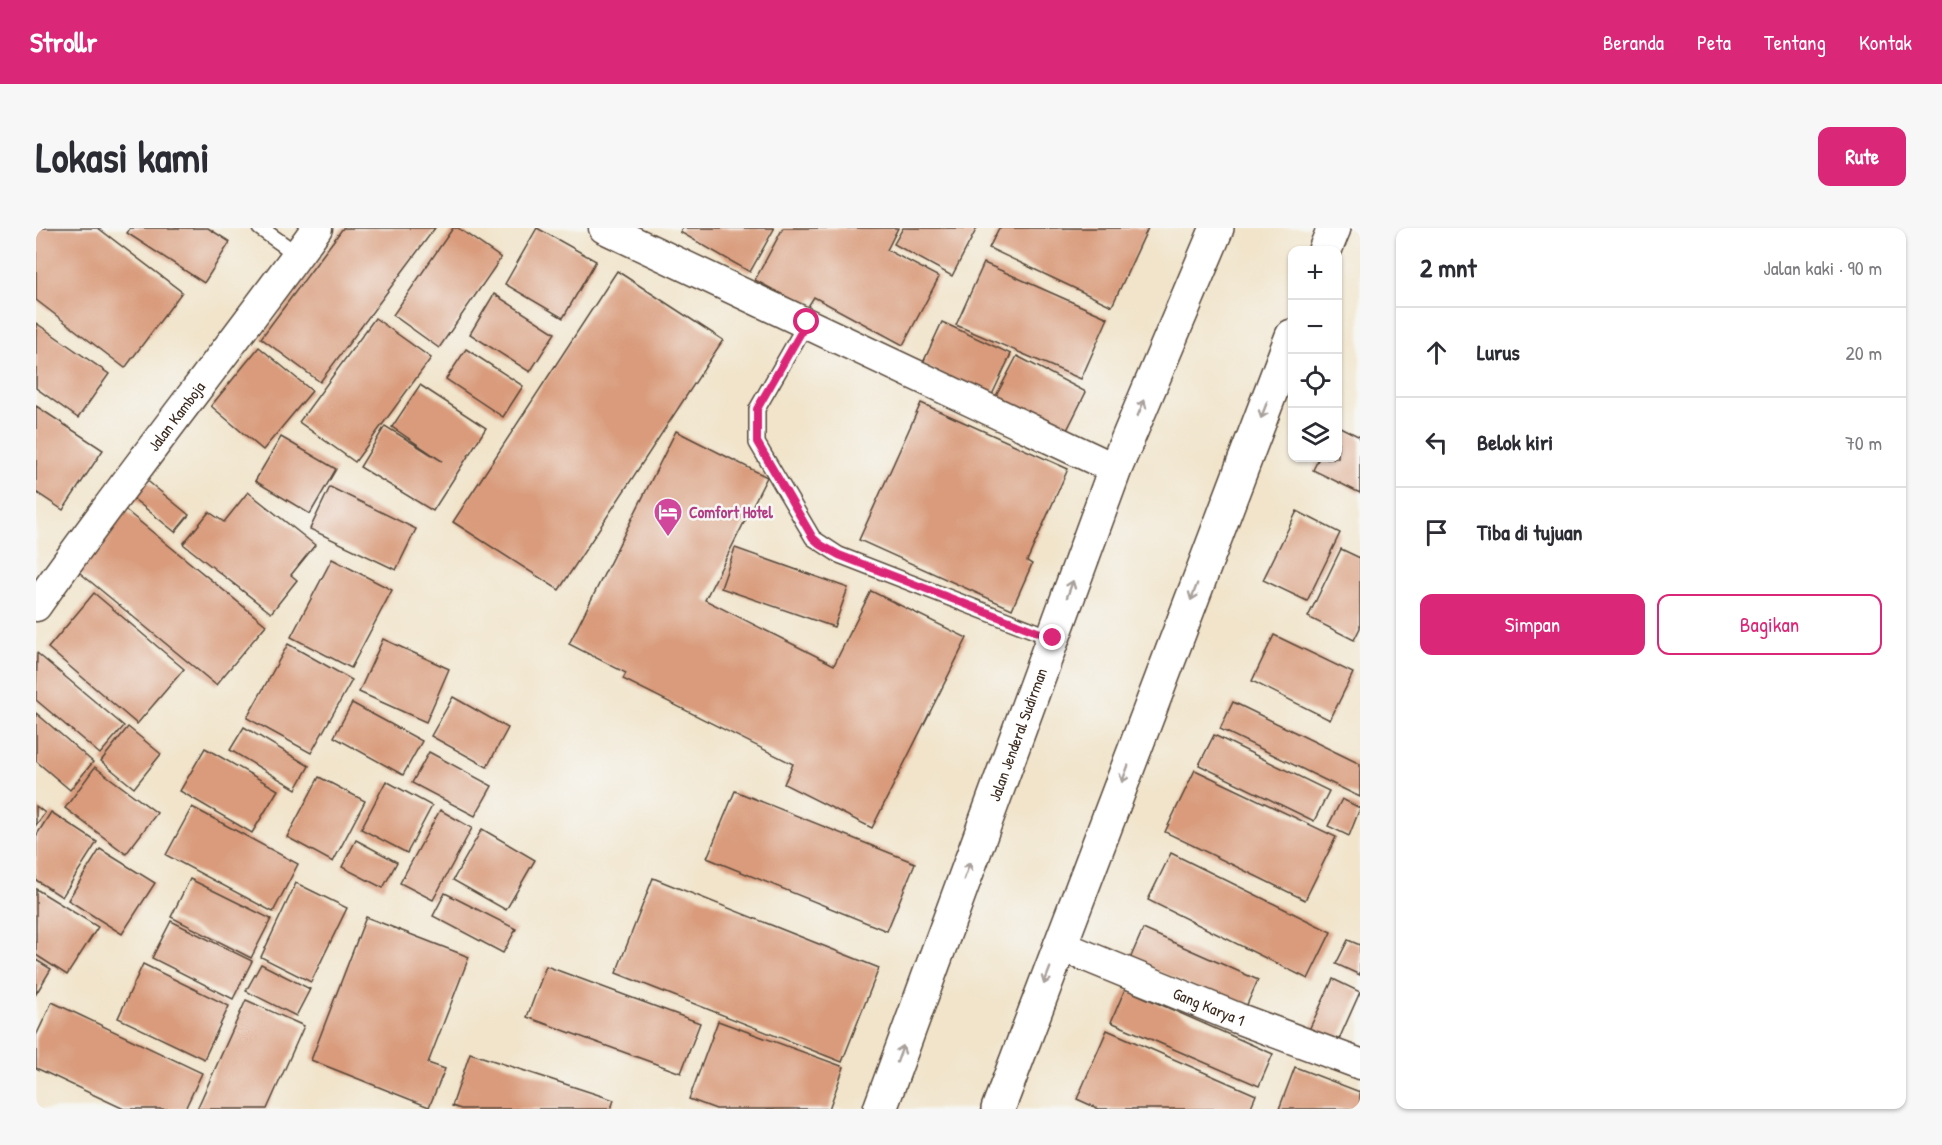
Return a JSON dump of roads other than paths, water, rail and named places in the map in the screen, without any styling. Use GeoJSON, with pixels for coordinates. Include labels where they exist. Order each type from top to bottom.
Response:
{"type":"FeatureCollection","features":[{"type":"Feature","properties":{"kind":"main road","name":"Jalan Jenderal Sudirman"},"geometry":{"type":"LineString","coordinates":[[880,1109],[1115,469],[1217,228]]}},
{"type":"Feature","properties":{"kind":"main road"},"geometry":{"type":"LineString","coordinates":[[1327,246],[1334,228]]}},
{"type":"Feature","properties":{"kind":"main road"},"geometry":{"type":"LineString","coordinates":[[998,1109],[1288,349]]}},
{"type":"Feature","properties":{"kind":"street","name":"Jalan Kamboja"},"geometry":{"type":"LineString","coordinates":[[36,606],[317,228]]}},
{"type":"Feature","properties":{"kind":"street"},"geometry":{"type":"LineString","coordinates":[[604,228],[1115,469]]}},
{"type":"Feature","properties":{"kind":"street","name":"Gang Karya 1"},"geometry":{"type":"LineString","coordinates":[[1059,945],[1237,1018],[1360,1064]]}},
{"type":"Feature","properties":{"kind":"lane"},"geometry":{"type":"LineString","coordinates":[[260,228],[298,255]]}},
{"type":"Feature","properties":{"kind":"lane"},"geometry":{"type":"LineString","coordinates":[[807,322],[757,409],[755,424],[757,442],[813,538],[839,555],[1053,638]]}},
{"type":"Feature","properties":{"kind":"place","name":"Comfort Hotel"},"geometry":{"type":"Point","coordinates":[668,538]}}]}
